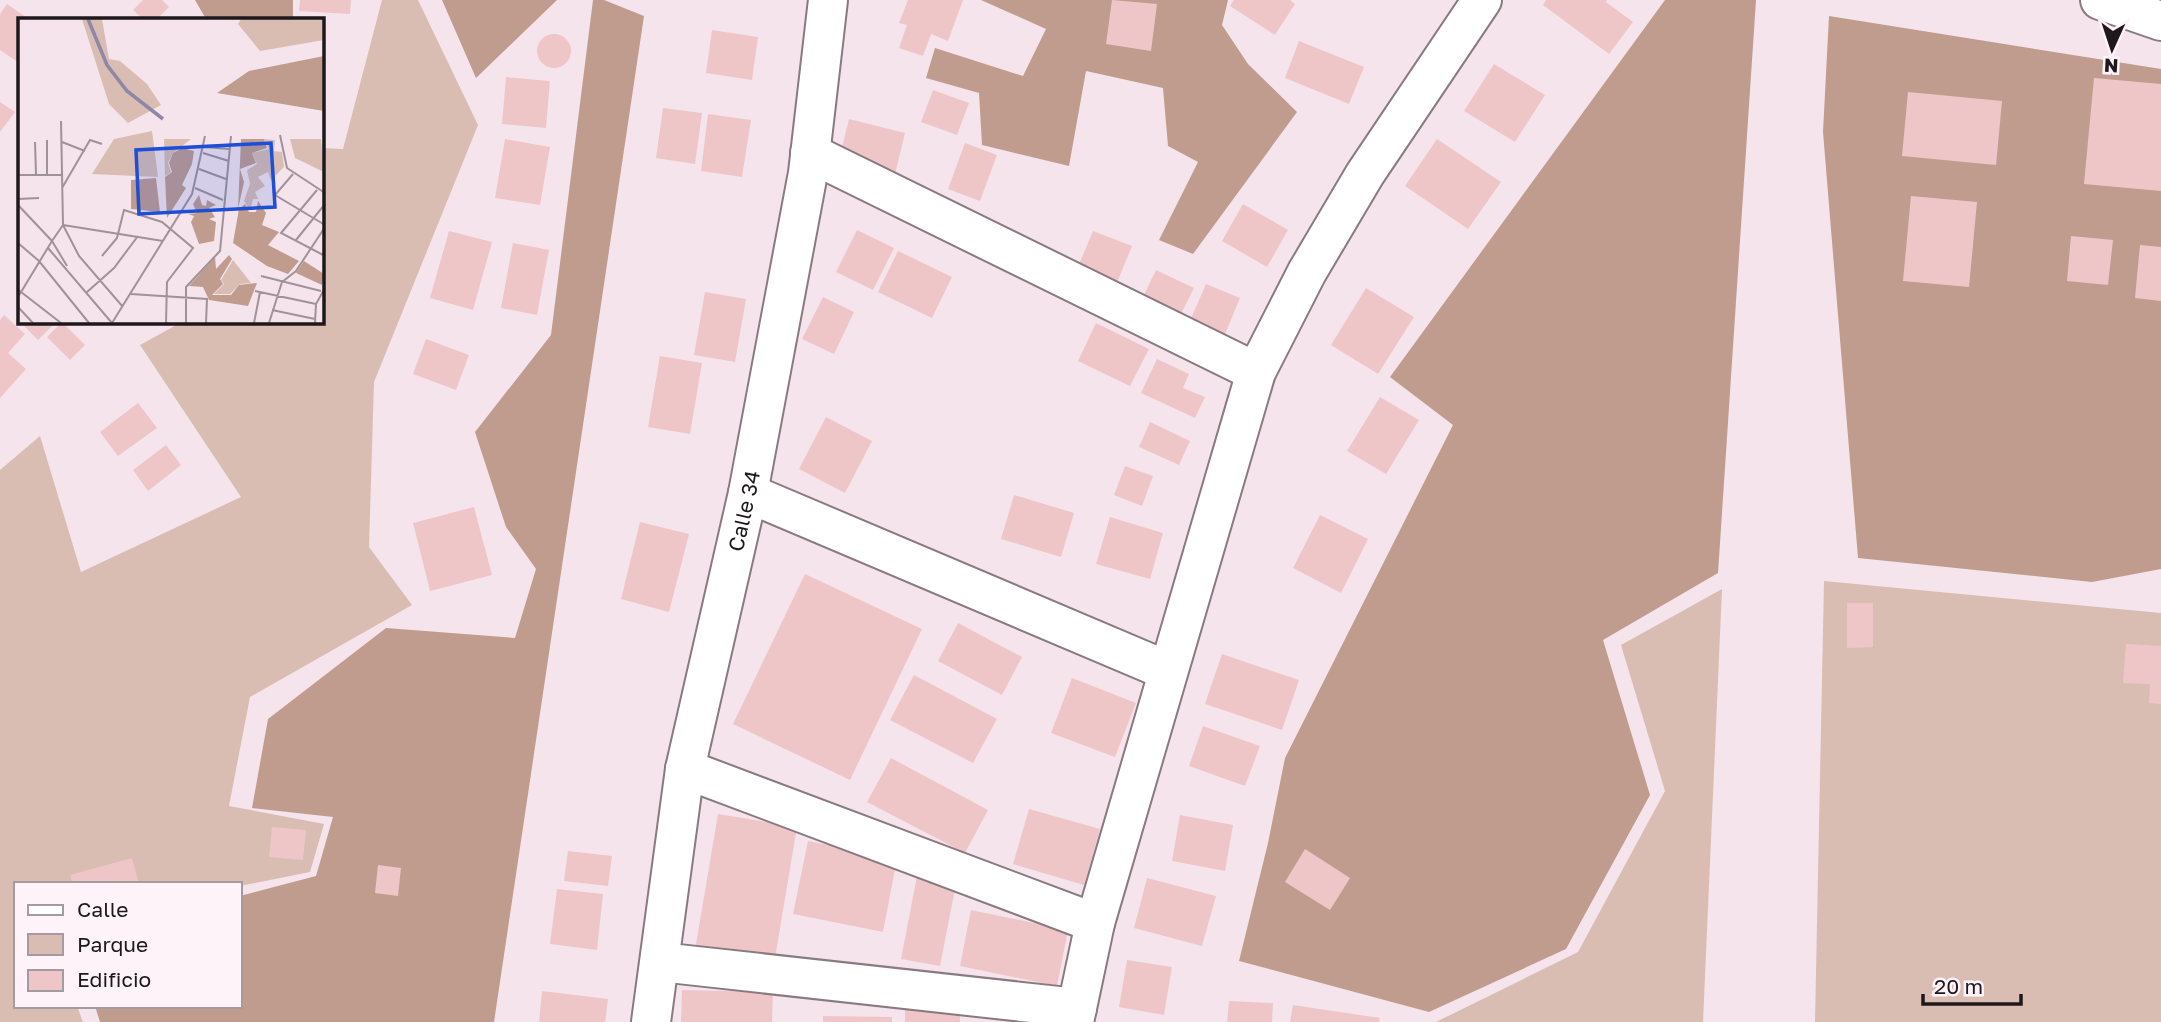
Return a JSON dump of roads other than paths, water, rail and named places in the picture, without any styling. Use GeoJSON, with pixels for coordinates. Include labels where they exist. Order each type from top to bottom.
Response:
{"type":"FeatureCollection","features":[{"type":"Feature","properties":{"kind":"street","name":"Calle 34"},"geometry":{"type":"LineString","coordinates":[[651,1022],[685,769],[748,493],[810,153],[828,0]]}},
{"type":"Feature","properties":{"kind":"street"},"geometry":{"type":"LineString","coordinates":[[660,962],[1075,1015],[1095,923],[1256,372],[1307,272],[1365,174],[1482,0]]}},
{"type":"Feature","properties":{"kind":"street"},"geometry":{"type":"LineString","coordinates":[[2100,0],[2161,21]]}},
{"type":"Feature","properties":{"kind":"street"},"geometry":{"type":"LineString","coordinates":[[810,153],[1256,372]]}},
{"type":"Feature","properties":{"kind":"street"},"geometry":{"type":"LineString","coordinates":[[748,493],[1168,671]]}},
{"type":"Feature","properties":{"kind":"street"},"geometry":{"type":"LineString","coordinates":[[685,769],[1095,923]]}}]}
